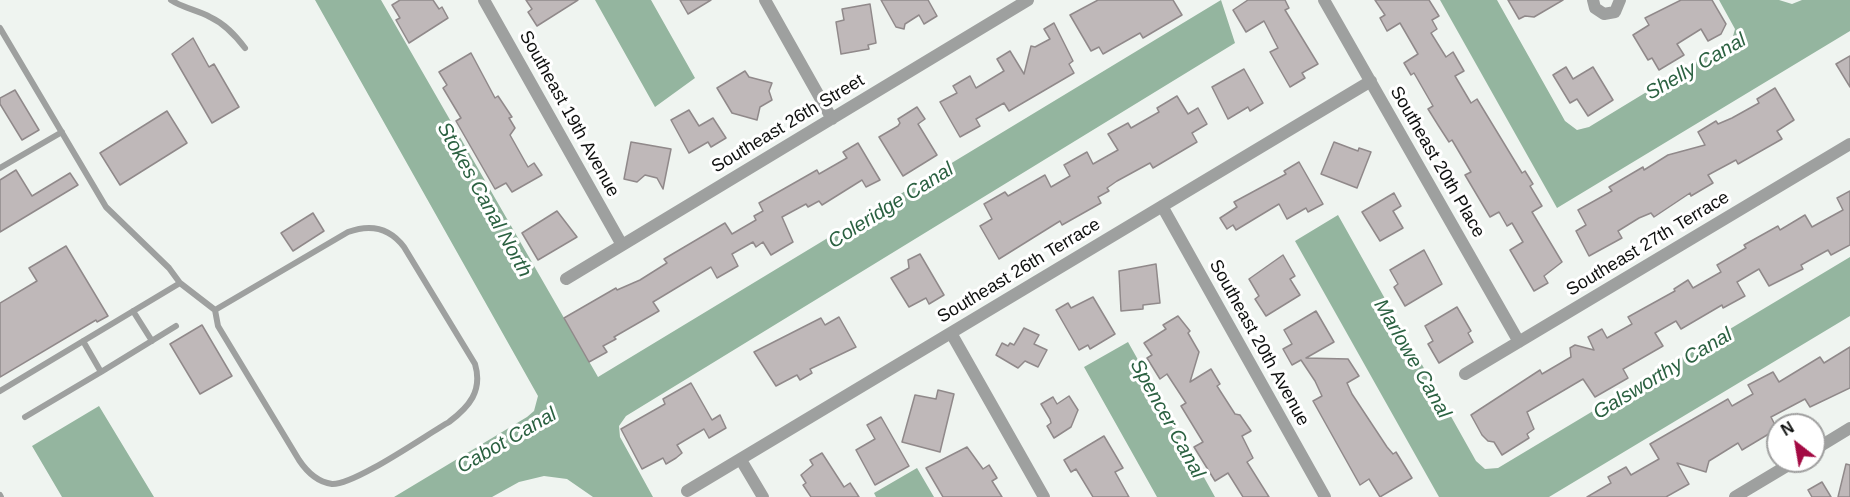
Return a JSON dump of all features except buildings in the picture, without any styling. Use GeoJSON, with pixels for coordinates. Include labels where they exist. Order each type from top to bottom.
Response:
{"type":"FeatureCollection","features":[{"type":"Feature","properties":{"kind":"street","name":"Southeast 19th Avenue"},"geometry":{"type":"LineString","coordinates":[[484,0],[622,245]]}},
{"type":"Feature","properties":{"kind":"street"},"geometry":{"type":"LineString","coordinates":[[765,0],[832,119]]}},
{"type":"Feature","properties":{"kind":"street","name":"Southeast 26th Street"},"geometry":{"type":"LineString","coordinates":[[566,279],[1028,0]]}},
{"type":"Feature","properties":{"kind":"street","name":"Southeast 20th Place"},"geometry":{"type":"LineString","coordinates":[[1324,0],[1519,342]]}},
{"type":"Feature","properties":{"kind":"street"},"geometry":{"type":"LineString","coordinates":[[1593,0],[1595,8],[1604,14],[1615,12],[1620,0]]}},
{"type":"Feature","properties":{"kind":"street","name":"Southeast 26th Terrace"},"geometry":{"type":"LineString","coordinates":[[687,491],[1371,81]]}},
{"type":"Feature","properties":{"kind":"street","name":"Southeast 27th Terrace"},"geometry":{"type":"LineString","coordinates":[[1465,374],[1850,144]]}},
{"type":"Feature","properties":{"kind":"street","name":"Southeast 20th Avenue"},"geometry":{"type":"LineString","coordinates":[[1162,206],[1325,497]]}},
{"type":"Feature","properties":{"kind":"street"},"geometry":{"type":"LineString","coordinates":[[951,333],[1044,497]]}},
{"type":"Feature","properties":{"kind":"street"},"geometry":{"type":"LineString","coordinates":[[1826,443],[1850,428]]}},
{"type":"Feature","properties":{"kind":"street"},"geometry":{"type":"LineString","coordinates":[[741,460],[763,497]]}},
{"type":"Feature","properties":{"kind":"street"},"geometry":{"type":"LineString","coordinates":[[1735,497],[1775,473]]}},
{"type":"Feature","properties":{"kind":"lane"},"geometry":{"type":"LineString","coordinates":[[171,0],[182,8],[210,17],[233,32],[245,48]]}},
{"type":"Feature","properties":{"kind":"lane"},"geometry":{"type":"LineString","coordinates":[[0,28],[106,207],[169,268],[180,283],[214,310],[218,326],[299,460],[313,477],[332,484],[353,479],[448,422],[462,412],[475,395],[478,375],[476,364],[404,247],[397,238],[379,228],[367,226],[348,232],[214,310]]}},
{"type":"Feature","properties":{"kind":"lane"},"geometry":{"type":"LineString","coordinates":[[0,168],[62,132]]}},
{"type":"Feature","properties":{"kind":"lane"},"geometry":{"type":"LineString","coordinates":[[0,391],[180,283]]}},
{"type":"Feature","properties":{"kind":"lane"},"geometry":{"type":"LineString","coordinates":[[134,311],[152,341]]}},
{"type":"Feature","properties":{"kind":"lane"},"geometry":{"type":"LineString","coordinates":[[25,417],[176,326]]}},
{"type":"Feature","properties":{"kind":"lane"},"geometry":{"type":"LineString","coordinates":[[83,341],[101,372]]}},
{"type":"Feature","properties":{"kind":"water"},"geometry":{"type":"Polygon","coordinates":[[[315,0],[381,0],[598,377],[1221,0],[1235,43],[626,416],[619,426],[620,437],[653,497],[593,497],[567,479],[544,476],[519,482],[492,497],[394,497],[527,417],[534,411],[538,396],[315,0]]]}},
{"type":"Feature","properties":{"kind":"water"},"geometry":{"type":"Polygon","coordinates":[[[595,0],[651,0],[695,78],[655,107],[595,0]]]}},
{"type":"Feature","properties":{"kind":"water","name":"Shelly Canal"},"geometry":{"type":"Polygon","coordinates":[[[1440,0],[1497,0],[1565,121],[1577,130],[1589,127],[1732,40],[1735,29],[1719,0],[1779,0],[1792,4],[1802,0],[1850,0],[1850,31],[1557,208],[1440,0]]]}},
{"type":"Feature","properties":{"kind":"water"},"geometry":{"type":"Polygon","coordinates":[[[1338,215],[1476,461],[1485,469],[1498,468],[1850,257],[1850,316],[1549,497],[1439,497],[1295,241],[1338,215]]]}},
{"type":"Feature","properties":{"kind":"water","name":"Spencer Canal"},"geometry":{"type":"Polygon","coordinates":[[[1128,342],[1215,497],[1157,497],[1084,367],[1128,342]]]}},
{"type":"Feature","properties":{"kind":"water"},"geometry":{"type":"Polygon","coordinates":[[[99,406],[154,497],[62,497],[32,446],[99,406]]]}},
{"type":"Feature","properties":{"kind":"water"},"geometry":{"type":"Polygon","coordinates":[[[917,468],[934,497],[876,497],[874,493],[917,468]]]}},
{"type":"Feature","properties":{"kind":"water label","name":"Stokes Canal North"},"geometry":{"type":"Point","coordinates":[484,200]}},
{"type":"Feature","properties":{"kind":"water label","name":"Coleridge Canal"},"geometry":{"type":"Point","coordinates":[891,206]}},
{"type":"Feature","properties":{"kind":"water label","name":"Marlowe Canal"},"geometry":{"type":"Point","coordinates":[1412,359]}},
{"type":"Feature","properties":{"kind":"water label","name":"Galsworthy Canal"},"geometry":{"type":"Point","coordinates":[1663,374]}},
{"type":"Feature","properties":{"kind":"water label","name":"Cabot Canal"},"geometry":{"type":"Point","coordinates":[507,441]}}]}
